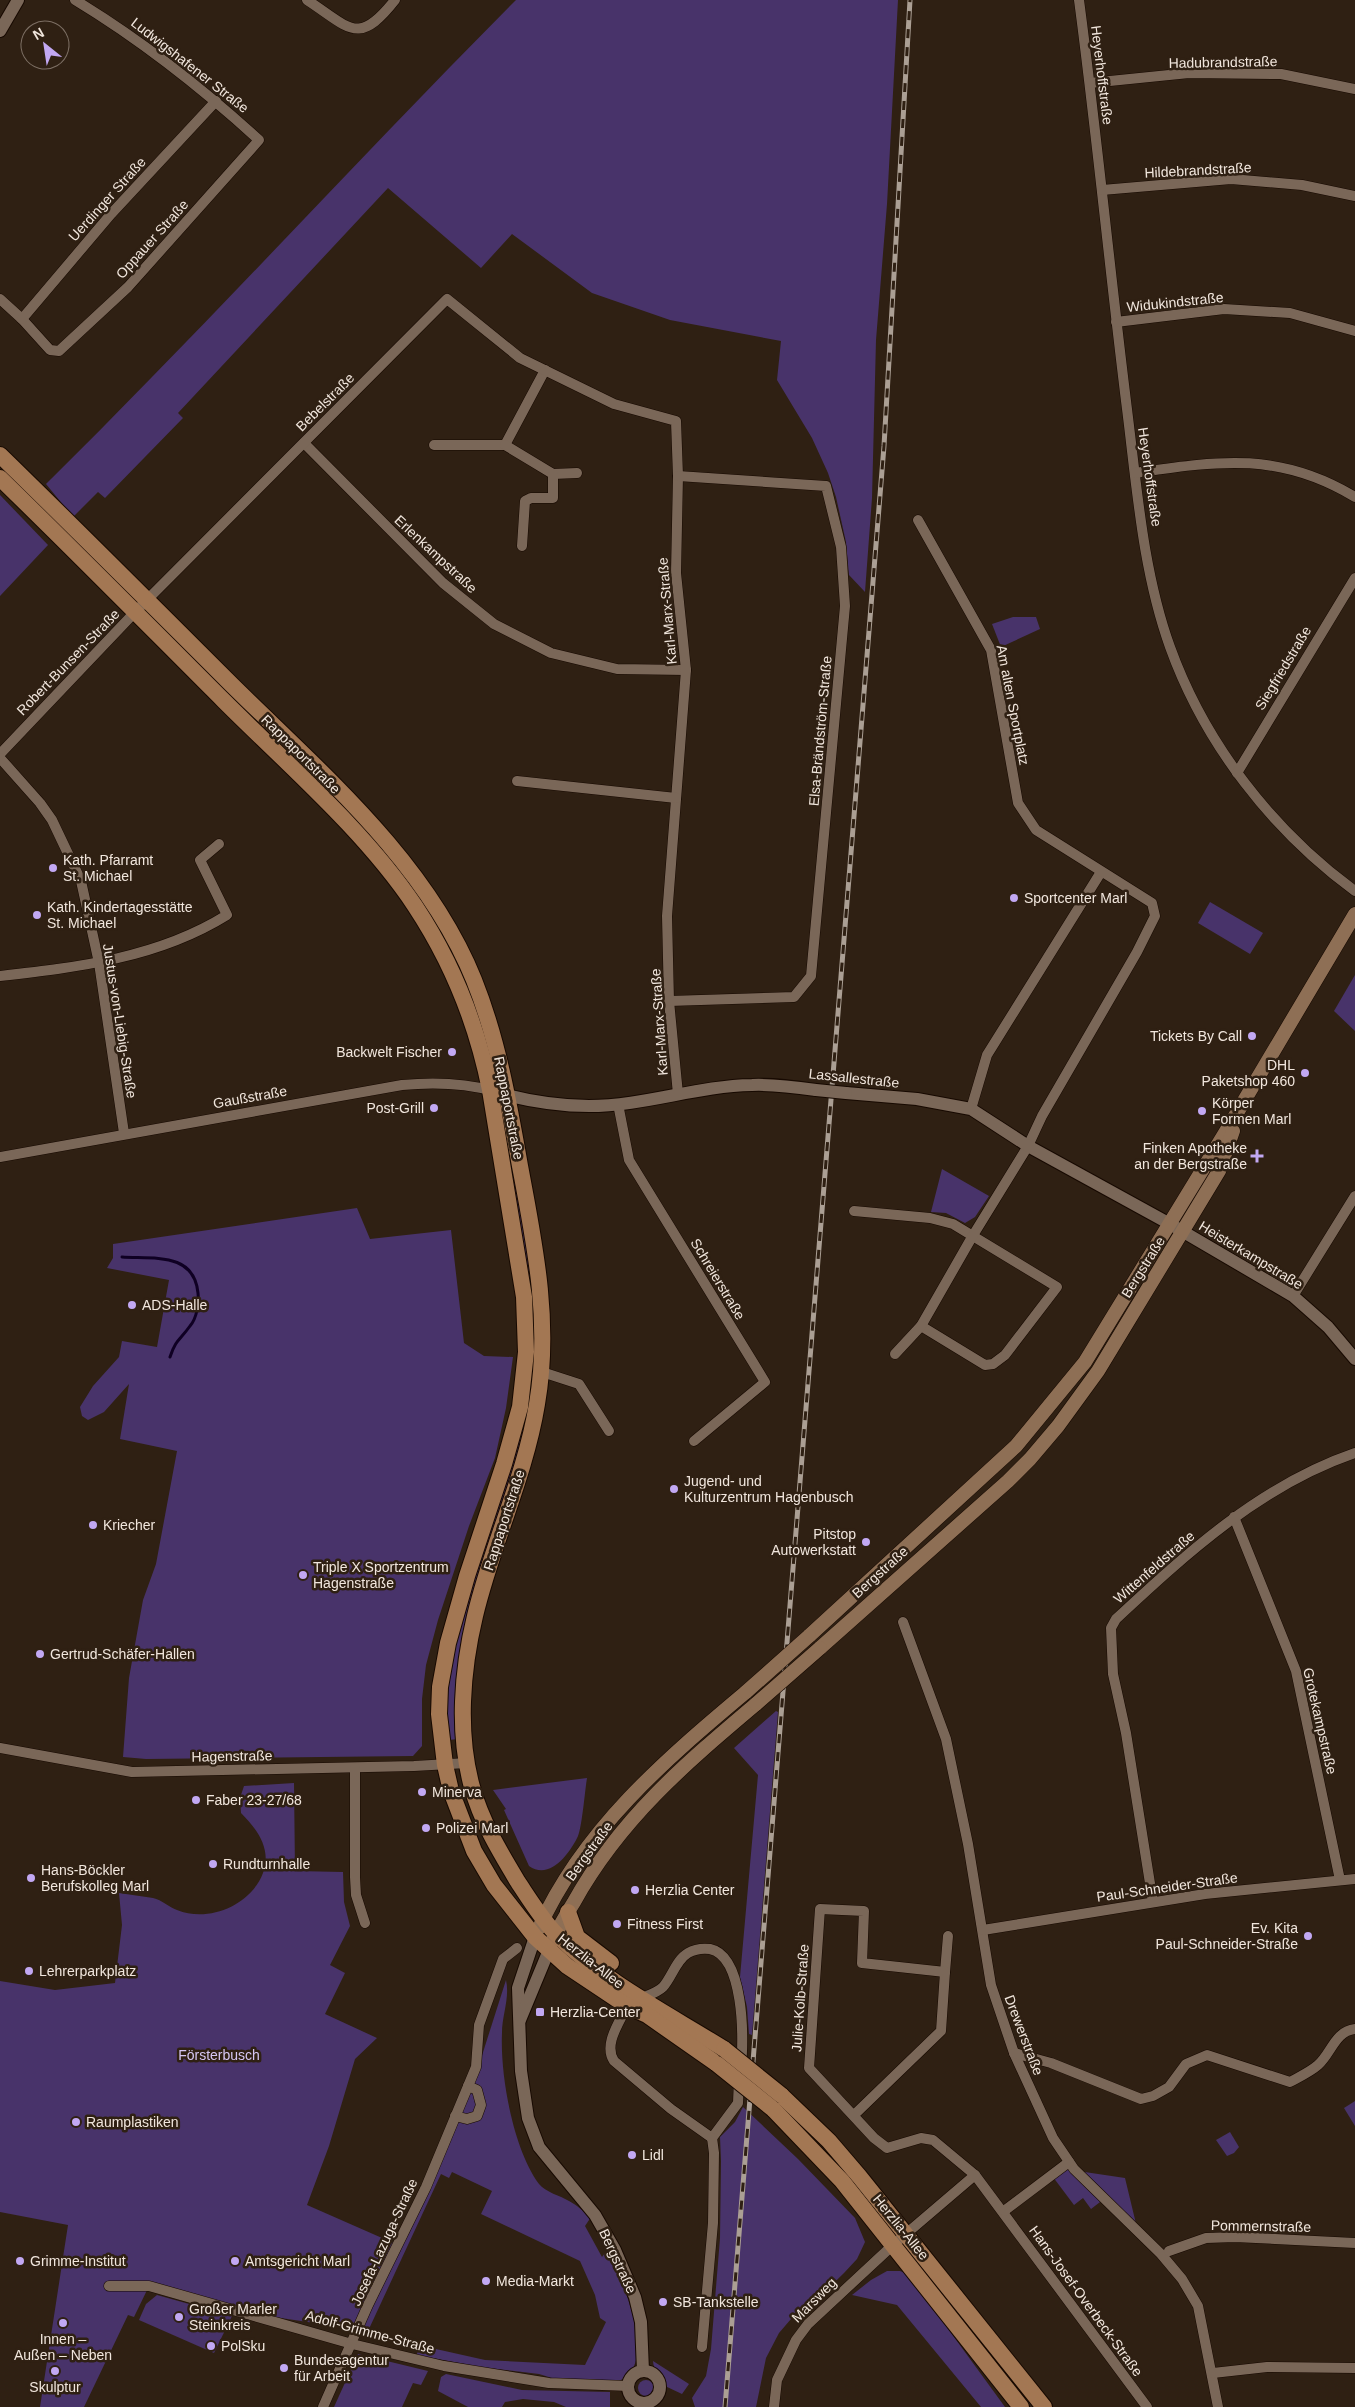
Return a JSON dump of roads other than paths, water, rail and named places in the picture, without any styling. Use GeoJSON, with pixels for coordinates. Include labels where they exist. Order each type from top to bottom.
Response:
{"type":"FeatureCollection","features":[{"type":"Feature","properties":{"kind":"main road","name":"Rappaportstraße"},"geometry":{"type":"LineString","coordinates":[[0,455],[380,859],[415,906],[441,950],[461,990],[484,1060],[490,1090],[524,1297],[526,1352],[520,1407],[448,1643],[440,1687],[439,1714],[445,1765],[451,1791],[474,1851],[494,1885],[535,1937]]}},
{"type":"Feature","properties":{"kind":"main road","name":"Rappaportstraße"},"geometry":{"type":"LineString","coordinates":[[0,478],[142,606],[368,821],[428,895],[473,976],[501,1063],[537,1257],[543,1335],[542,1372],[530,1438],[493,1552],[474,1620],[463,1698],[466,1763],[473,1790],[493,1839],[543,1919]]}},
{"type":"Feature","properties":{"kind":"main road","name":"Bergstraße"},"geometry":{"type":"LineString","coordinates":[[535,1937],[543,1919],[573,1870],[599,1833],[648,1778],[809,1636],[1016,1446],[1085,1362],[1170,1224],[1355,914]]}},
{"type":"Feature","properties":{"kind":"main road","name":"Bergstraße"},"geometry":{"type":"LineString","coordinates":[[549,1950],[555,1934],[586,1880],[612,1843],[659,1790],[1030,1459],[1098,1371],[1184,1232],[1219,1171],[1243,1102]]}},
{"type":"Feature","properties":{"kind":"main road"},"geometry":{"type":"LineString","coordinates":[[568,1912],[577,1937],[647,1995]]}},
{"type":"Feature","properties":{"kind":"main road","name":"Herzlia-Allee"},"geometry":{"type":"LineString","coordinates":[[543,1919],[555,1934],[576,1952],[647,1995],[724,2049],[777,2102],[893,2244],[1021,2407]]}},
{"type":"Feature","properties":{"kind":"main road","name":"Herzlia-Allee"},"geometry":{"type":"LineString","coordinates":[[535,1937],[567,1966],[627,2006],[647,2015],[717,2064],[777,2102],[830,2142],[907,2234],[1044,2407]]}},
{"type":"Feature","properties":{"kind":"street"},"geometry":{"type":"LineString","coordinates":[[0,31],[18,0]]}},
{"type":"Feature","properties":{"kind":"street","name":"Ludwigshafener Straße"},"geometry":{"type":"LineString","coordinates":[[75,0],[123,29],[216,101],[259,140]]}},
{"type":"Feature","properties":{"kind":"street"},"geometry":{"type":"LineString","coordinates":[[307,0],[353,30],[366,28],[380,19],[395,0]]}},
{"type":"Feature","properties":{"kind":"street","name":"Heyerhoffstraße"},"geometry":{"type":"LineString","coordinates":[[1079,0],[1135,473],[1156,605],[1170,649],[1199,712],[1236,773],[1287,833],[1338,878],[1355,890]]}},
{"type":"Feature","properties":{"kind":"street","name":"Hadubrandstraße"},"geometry":{"type":"LineString","coordinates":[[1090,83],[1189,73],[1282,74],[1355,89]]}},
{"type":"Feature","properties":{"kind":"street","name":"Uerdinger Straße"},"geometry":{"type":"LineString","coordinates":[[22,318],[111,214],[216,101]]}},
{"type":"Feature","properties":{"kind":"street","name":"Oppauer Straße"},"geometry":{"type":"LineString","coordinates":[[22,318],[50,350],[59,351],[128,287],[259,140]]}},
{"type":"Feature","properties":{"kind":"street","name":"Hildebrandstraße"},"geometry":{"type":"LineString","coordinates":[[1102,190],[1231,179],[1302,185],[1355,196]]}},
{"type":"Feature","properties":{"kind":"street"},"geometry":{"type":"LineString","coordinates":[[0,299],[22,318]]}},
{"type":"Feature","properties":{"kind":"street","name":"Bebelstraße"},"geometry":{"type":"LineString","coordinates":[[142,606],[447,299],[520,358],[614,404],[676,421]]}},
{"type":"Feature","properties":{"kind":"street","name":"Widukindstraße"},"geometry":{"type":"LineString","coordinates":[[1116,322],[1224,309],[1290,313],[1355,331]]}},
{"type":"Feature","properties":{"kind":"street"},"geometry":{"type":"LineString","coordinates":[[505,445],[545,370]]}},
{"type":"Feature","properties":{"kind":"street","name":"Karl-Marx-Straße"},"geometry":{"type":"LineString","coordinates":[[676,421],[678,476],[676,573],[686,670],[667,916],[669,1002],[678,1094]]}},
{"type":"Feature","properties":{"kind":"street","name":"Erlenkampstraße"},"geometry":{"type":"LineString","coordinates":[[304,443],[443,583],[494,624],[551,654],[617,669],[686,670]]}},
{"type":"Feature","properties":{"kind":"street"},"geometry":{"type":"LineString","coordinates":[[434,445],[505,445],[553,474],[577,473]]}},
{"type":"Feature","properties":{"kind":"street"},"geometry":{"type":"LineString","coordinates":[[1135,473],[1210,462],[1254,462],[1286,468],[1320,478],[1355,497]]}},
{"type":"Feature","properties":{"kind":"street"},"geometry":{"type":"LineString","coordinates":[[522,546],[525,501],[531,498],[553,498],[553,474]]}},
{"type":"Feature","properties":{"kind":"street","name":"Elsa-Brändström-Straße"},"geometry":{"type":"LineString","coordinates":[[669,1002],[794,997],[811,976],[845,606],[841,547],[826,486],[678,476]]}},
{"type":"Feature","properties":{"kind":"street","name":"Am alten Sportplatz"},"geometry":{"type":"LineString","coordinates":[[894,1354],[921,1326],[972,1237],[1028,1146],[1042,1116],[1156,916],[1152,903],[1036,830],[1018,803],[991,650],[918,520]]}},
{"type":"Feature","properties":{"kind":"street","name":"Siegfriedstraße"},"geometry":{"type":"LineString","coordinates":[[1236,773],[1355,578]]}},
{"type":"Feature","properties":{"kind":"street","name":"Robert-Bunsen-Straße"},"geometry":{"type":"LineString","coordinates":[[0,754],[142,606]]}},
{"type":"Feature","properties":{"kind":"street","name":"Justus-von-Liebig-Straße"},"geometry":{"type":"LineString","coordinates":[[0,758],[40,803],[52,820],[81,881],[100,963],[124,1133]]}},
{"type":"Feature","properties":{"kind":"street"},"geometry":{"type":"LineString","coordinates":[[517,781],[676,798]]}},
{"type":"Feature","properties":{"kind":"street"},"geometry":{"type":"LineString","coordinates":[[0,976],[100,963],[155,949],[204,929],[226,915],[200,860],[219,844]]}},
{"type":"Feature","properties":{"kind":"street"},"geometry":{"type":"LineString","coordinates":[[972,1109],[987,1055],[1101,872]]}},
{"type":"Feature","properties":{"kind":"street","name":"Gaußstraße"},"geometry":{"type":"LineString","coordinates":[[0,1157],[124,1133],[402,1085],[422,1083],[473,1086],[506,1095]]}},
{"type":"Feature","properties":{"kind":"street","name":"Lassallestraße"},"geometry":{"type":"LineString","coordinates":[[506,1095],[538,1103],[590,1106],[618,1104],[750,1085],[784,1085],[816,1090],[917,1099],[972,1109],[1028,1146],[1170,1224]]}},
{"type":"Feature","properties":{"kind":"street","name":"Schreierstraße"},"geometry":{"type":"LineString","coordinates":[[618,1104],[629,1160],[765,1382],[694,1441]]}},
{"type":"Feature","properties":{"kind":"street"},"geometry":{"type":"LineString","coordinates":[[1293,1296],[1355,1196]]}},
{"type":"Feature","properties":{"kind":"street"},"geometry":{"type":"LineString","coordinates":[[854,1211],[930,1218],[953,1224],[1057,1287],[1005,1354],[993,1364],[985,1365],[921,1326]]}},
{"type":"Feature","properties":{"kind":"street","name":"Heisterkampstraße"},"geometry":{"type":"LineString","coordinates":[[1170,1224],[1293,1296],[1328,1327],[1355,1359]]}},
{"type":"Feature","properties":{"kind":"street"},"geometry":{"type":"LineString","coordinates":[[542,1372],[579,1384],[609,1431]]}},
{"type":"Feature","properties":{"kind":"street","name":"Wittenfeldstraße"},"geometry":{"type":"LineString","coordinates":[[1153,1902],[1126,1734],[1113,1674],[1111,1628],[1116,1619],[1174,1566],[1234,1517],[1276,1490],[1334,1460],[1355,1453]]}},
{"type":"Feature","properties":{"kind":"street","name":"Grotekampstraße"},"geometry":{"type":"LineString","coordinates":[[1234,1517],[1296,1671],[1340,1880]]}},
{"type":"Feature","properties":{"kind":"street","name":"Drewerstraße"},"geometry":{"type":"LineString","coordinates":[[903,1622],[946,1738],[968,1844],[991,1985],[1014,2053],[1052,2138],[1069,2162],[1161,2254],[1182,2279],[1198,2306],[1213,2373],[1218,2407]]}},
{"type":"Feature","properties":{"kind":"street","name":"Hagenstraße"},"geometry":{"type":"LineString","coordinates":[[0,1748],[132,1772],[355,1768],[466,1763]]}},
{"type":"Feature","properties":{"kind":"street"},"geometry":{"type":"LineString","coordinates":[[355,1768],[356,1895],[365,1922]]}},
{"type":"Feature","properties":{"kind":"street","name":"Paul-Schneider-Straße"},"geometry":{"type":"LineString","coordinates":[[983,1930],[1153,1902],[1355,1879]]}},
{"type":"Feature","properties":{"kind":"street","name":"Julie-Kolb-Straße"},"geometry":{"type":"LineString","coordinates":[[945,1972],[862,1964],[864,1911],[820,1909],[809,2068],[874,2138],[887,2148],[921,2138],[933,2140],[975,2175]]}},
{"type":"Feature","properties":{"kind":"street"},"geometry":{"type":"LineString","coordinates":[[854,2115],[941,2031],[948,1936]]}},
{"type":"Feature","properties":{"kind":"street","name":"Bergstraße"},"geometry":{"type":"LineString","coordinates":[[535,1937],[518,1988],[520,2071],[528,2118],[539,2147],[595,2215],[615,2250],[635,2297],[641,2322],[643,2371]]}},
{"type":"Feature","properties":{"kind":"street","name":"Josefa-Lazuga-Straße"},"geometry":{"type":"LineString","coordinates":[[323,2407],[368,2305],[426,2187],[476,2067],[478,2025],[503,1959],[517,1948]]}},
{"type":"Feature","properties":{"kind":"street"},"geometry":{"type":"LineString","coordinates":[[647,1995],[662,1988],[684,1956],[696,1949],[714,1950],[724,1957],[730,1967],[737,1990],[743,2043],[738,2103],[712,2138],[713,2223],[702,2347]]}},
{"type":"Feature","properties":{"kind":"street","name":"Bergstraße"},"geometry":{"type":"LineString","coordinates":[[518,2025],[549,1950]]}},
{"type":"Feature","properties":{"kind":"street","name":"Herzlia-Allee"},"geometry":{"type":"LineString","coordinates":[[627,2006],[610,2047],[610,2054],[614,2061],[671,2109],[712,2138]]}},
{"type":"Feature","properties":{"kind":"street"},"geometry":{"type":"LineString","coordinates":[[1014,2053],[1051,2063],[1141,2099],[1153,2096],[1169,2087],[1186,2064],[1207,2055],[1290,2082],[1319,2065],[1338,2038],[1348,2030],[1355,2029]]}},
{"type":"Feature","properties":{"kind":"street"},"geometry":{"type":"LineString","coordinates":[[455,2116],[467,2119],[477,2116],[481,2105],[477,2090],[468,2086]]}},
{"type":"Feature","properties":{"kind":"street"},"geometry":{"type":"LineString","coordinates":[[1004,2212],[1069,2162]]}},
{"type":"Feature","properties":{"kind":"street"},"geometry":{"type":"LineString","coordinates":[[907,2234],[975,2175]]}},
{"type":"Feature","properties":{"kind":"street","name":"Hans-Josef-Overbeck-Straße"},"geometry":{"type":"LineString","coordinates":[[975,2175],[1147,2407]]}},
{"type":"Feature","properties":{"kind":"street","name":"Marsweg"},"geometry":{"type":"LineString","coordinates":[[774,2407],[777,2380],[796,2340],[808,2324],[893,2244],[907,2234]]}},
{"type":"Feature","properties":{"kind":"street","name":"Pommernstraße"},"geometry":{"type":"LineString","coordinates":[[1169,2252],[1206,2238],[1235,2237],[1355,2243]]}},
{"type":"Feature","properties":{"kind":"street","name":"Adolf-Grimme-Straße"},"geometry":{"type":"LineString","coordinates":[[109,2286],[149,2286],[352,2344],[444,2366],[549,2383],[628,2386]]}},
{"type":"Feature","properties":{"kind":"street"},"geometry":{"type":"LineString","coordinates":[[1213,2373],[1267,2367],[1355,2368]]}},
{"type":"Feature","properties":{"kind":"street"},"geometry":{"type":"LineString","coordinates":[[643,2371],[655,2375],[660,2386],[657,2397],[640,2405],[632,2396],[628,2386],[632,2377],[643,2371]]}},
{"type":"Feature","properties":{"kind":"waterway"},"geometry":{"type":"LineString","coordinates":[[122,1257],[170,1260],[181,1264],[189,1270],[195,1280],[198,1293],[196,1315],[176,1343],[170,1357]]}},
{"type":"Feature","properties":{"kind":"railway"},"geometry":{"type":"LineString","coordinates":[[725,2407],[884,446],[910,0]]}},
{"type":"Feature","properties":{"kind":"place","name":"Kath. Pfarramt St. Michael"},"geometry":{"type":"Point","coordinates":[53,868]}},
{"type":"Feature","properties":{"kind":"place","name":"Sportcenter Marl"},"geometry":{"type":"Point","coordinates":[1014,898]}},
{"type":"Feature","properties":{"kind":"place","name":"Kath. Kindertagesstätte St. Michael"},"geometry":{"type":"Point","coordinates":[37,915]}},
{"type":"Feature","properties":{"kind":"place","name":"Tickets By Call"},"geometry":{"type":"Point","coordinates":[1252,1036]}},
{"type":"Feature","properties":{"kind":"place","name":"Backwelt Fischer"},"geometry":{"type":"Point","coordinates":[452,1052]}},
{"type":"Feature","properties":{"kind":"place","name":"DHL Paketshop 460"},"geometry":{"type":"Point","coordinates":[1305,1073]}},
{"type":"Feature","properties":{"kind":"place","name":"Post-Grill"},"geometry":{"type":"Point","coordinates":[434,1108]}},
{"type":"Feature","properties":{"kind":"place","name":"Körper Formen Marl"},"geometry":{"type":"Point","coordinates":[1202,1111]}},
{"type":"Feature","properties":{"kind":"place","name":"Finken Apotheke an der Bergstraße"},"geometry":{"type":"Point","coordinates":[1257,1156]}},
{"type":"Feature","properties":{"kind":"place","name":"ADS-Halle"},"geometry":{"type":"Point","coordinates":[132,1305]}},
{"type":"Feature","properties":{"kind":"place","name":"Jugend- und Kulturzentrum Hagenbusch"},"geometry":{"type":"Point","coordinates":[674,1489]}},
{"type":"Feature","properties":{"kind":"place","name":"Kriecher"},"geometry":{"type":"Point","coordinates":[93,1525]}},
{"type":"Feature","properties":{"kind":"place","name":"Pitstop Autowerkstatt"},"geometry":{"type":"Point","coordinates":[866,1542]}},
{"type":"Feature","properties":{"kind":"place","name":"Triple X Sportzentrum Hagenstraße"},"geometry":{"type":"Point","coordinates":[303,1575]}},
{"type":"Feature","properties":{"kind":"place","name":"Gertrud-Schäfer-Hallen"},"geometry":{"type":"Point","coordinates":[40,1654]}},
{"type":"Feature","properties":{"kind":"place","name":"Minerva"},"geometry":{"type":"Point","coordinates":[422,1792]}},
{"type":"Feature","properties":{"kind":"place","name":"Faber 23-27/68"},"geometry":{"type":"Point","coordinates":[196,1800]}},
{"type":"Feature","properties":{"kind":"place","name":"Polizei Marl"},"geometry":{"type":"Point","coordinates":[426,1828]}},
{"type":"Feature","properties":{"kind":"place","name":"Rundturnhalle"},"geometry":{"type":"Point","coordinates":[213,1864]}},
{"type":"Feature","properties":{"kind":"place","name":"Hans-Böckler Berufskolleg Marl"},"geometry":{"type":"Point","coordinates":[31,1878]}},
{"type":"Feature","properties":{"kind":"place","name":"Herzlia Center"},"geometry":{"type":"Point","coordinates":[635,1890]}},
{"type":"Feature","properties":{"kind":"place","name":"Fitness First"},"geometry":{"type":"Point","coordinates":[617,1924]}},
{"type":"Feature","properties":{"kind":"place","name":"Ev. Kita Paul-Schneider-Straße"},"geometry":{"type":"Point","coordinates":[1308,1936]}},
{"type":"Feature","properties":{"kind":"place","name":"Lehrerparkplatz"},"geometry":{"type":"Point","coordinates":[29,1971]}},
{"type":"Feature","properties":{"kind":"place","name":"Herzlia-Center"},"geometry":{"type":"Point","coordinates":[540,2012]}},
{"type":"Feature","properties":{"kind":"place","name":"Raumplastiken"},"geometry":{"type":"Point","coordinates":[76,2122]}},
{"type":"Feature","properties":{"kind":"place","name":"Lidl"},"geometry":{"type":"Point","coordinates":[632,2155]}},
{"type":"Feature","properties":{"kind":"place","name":"Grimme-Institut"},"geometry":{"type":"Point","coordinates":[20,2261]}},
{"type":"Feature","properties":{"kind":"place","name":"Amtsgericht Marl"},"geometry":{"type":"Point","coordinates":[235,2261]}},
{"type":"Feature","properties":{"kind":"place","name":"Media-Markt"},"geometry":{"type":"Point","coordinates":[486,2281]}},
{"type":"Feature","properties":{"kind":"place","name":"SB-Tankstelle"},"geometry":{"type":"Point","coordinates":[663,2302]}},
{"type":"Feature","properties":{"kind":"place","name":"Großer Marler Steinkreis"},"geometry":{"type":"Point","coordinates":[179,2317]}},
{"type":"Feature","properties":{"kind":"place","name":"Innen – Außen – Neben"},"geometry":{"type":"Point","coordinates":[63,2323]}},
{"type":"Feature","properties":{"kind":"place","name":"PolSku"},"geometry":{"type":"Point","coordinates":[211,2346]}},
{"type":"Feature","properties":{"kind":"place","name":"Bundesagentur für Arbeit"},"geometry":{"type":"Point","coordinates":[284,2368]}},
{"type":"Feature","properties":{"kind":"place","name":"Skulptur"},"geometry":{"type":"Point","coordinates":[55,2371]}},
{"type":"Feature","properties":{"kind":"park label","name":"Försterbusch"},"geometry":{"type":"Point","coordinates":[219,2055]}}]}
